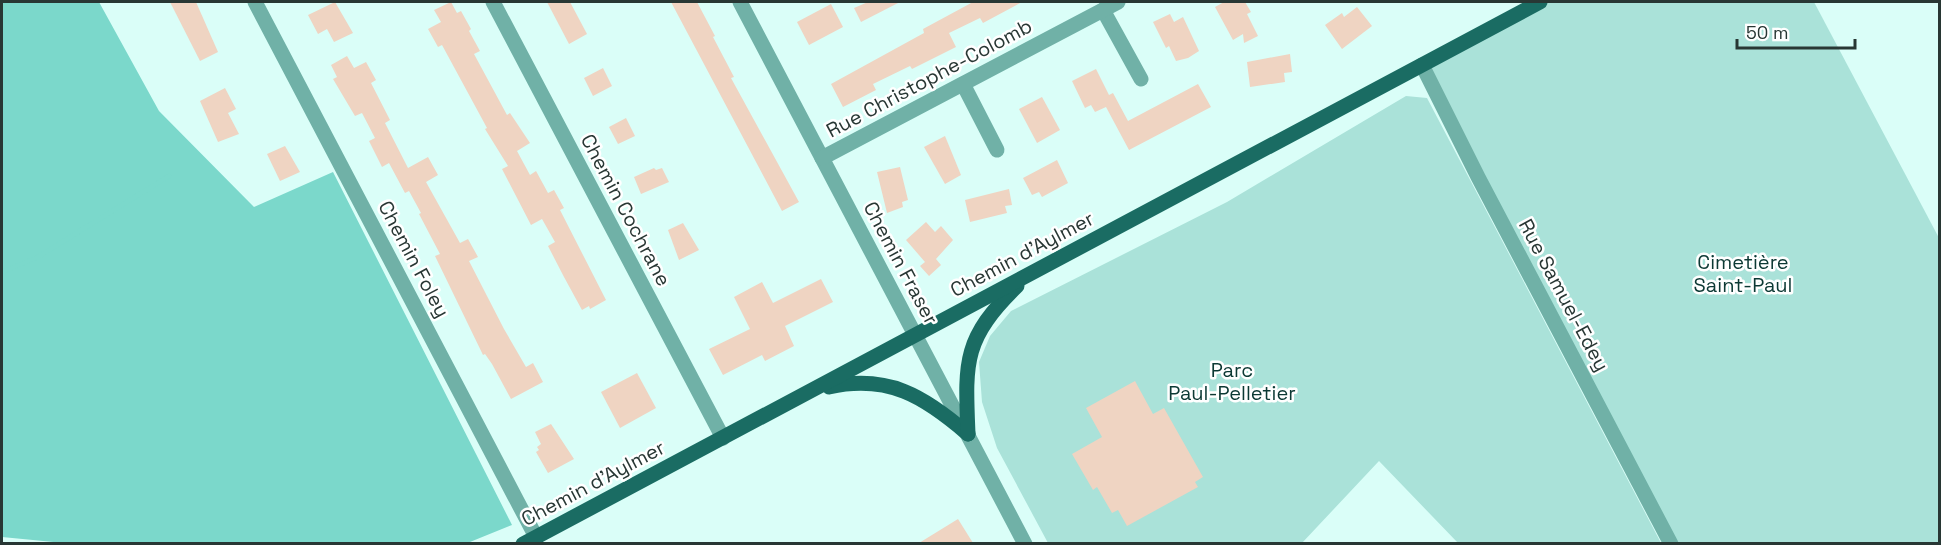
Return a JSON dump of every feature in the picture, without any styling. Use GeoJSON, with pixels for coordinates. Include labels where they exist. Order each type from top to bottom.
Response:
{"type":"FeatureCollection","features":[{"type":"Feature","properties":{"kind":"main road","name":"Chemin d'Aylmer"},"geometry":{"type":"LineString","coordinates":[[530,540],[1540,2]]}},
{"type":"Feature","properties":{"kind":"main road"},"geometry":{"type":"LineString","coordinates":[[968,434],[966,385],[969,351],[984,322],[1029,273]]}},
{"type":"Feature","properties":{"kind":"main road"},"geometry":{"type":"LineString","coordinates":[[811,390],[864,382],[898,388],[931,404],[968,434]]}},
{"type":"Feature","properties":{"kind":"street","name":"Chemin Foley"},"geometry":{"type":"LineString","coordinates":[[255,2],[530,540]]}},
{"type":"Feature","properties":{"kind":"street","name":"Chemin Cochrane"},"geometry":{"type":"LineString","coordinates":[[493,2],[723,438]]}},
{"type":"Feature","properties":{"kind":"street","name":"Rue Christophe-Colomb"},"geometry":{"type":"LineString","coordinates":[[822,158],[1118,2]]}},
{"type":"Feature","properties":{"kind":"street","name":"Chemin Fraser"},"geometry":{"type":"LineString","coordinates":[[745,3],[822,158],[1025,543]]}},
{"type":"Feature","properties":{"kind":"street"},"geometry":{"type":"LineString","coordinates":[[1103,10],[1141,79]]}},
{"type":"Feature","properties":{"kind":"street","name":"Rue Samuel-Edey"},"geometry":{"type":"LineString","coordinates":[[1422,65],[1671,543]]}},
{"type":"Feature","properties":{"kind":"street"},"geometry":{"type":"LineString","coordinates":[[963,84],[997,150]]}},
{"type":"Feature","properties":{"kind":"green space","name":"Cimetière Saint-Paul"},"geometry":{"type":"Polygon","coordinates":[[[1540,2],[1814,2],[1939,238],[1939,543],[1671,543],[1422,65],[1540,2]]]}},
{"type":"Feature","properties":{"kind":"green space","name":"Parc Paul-Pelletier"},"geometry":{"type":"Polygon","coordinates":[[[1406,96],[1427,98],[1661,543],[1458,543],[1379,461],[1302,543],[1048,543],[997,448],[982,402],[979,362],[990,336],[1011,311],[1227,202],[1406,96]]]}},
{"type":"Feature","properties":{"kind":"shaded area"},"geometry":{"type":"Polygon","coordinates":[[[2,2],[99,2],[159,111],[254,207],[333,172],[512,525],[465,544],[74,544],[2,537],[2,2]]]}},
{"type":"Feature","properties":{"kind":"building"},"geometry":{"type":"Polygon","coordinates":[[[170,2],[196,2],[218,52],[200,61],[170,2]]]}},
{"type":"Feature","properties":{"kind":"building"},"geometry":{"type":"Polygon","coordinates":[[[335,2],[353,33],[334,42],[327,29],[318,34],[308,15],[335,2]]]}},
{"type":"Feature","properties":{"kind":"building"},"geometry":{"type":"Polygon","coordinates":[[[451,2],[457,13],[461,11],[471,29],[469,31],[480,51],[474,54],[507,115],[510,113],[530,143],[517,151],[530,175],[536,171],[548,193],[554,190],[564,208],[560,210],[606,300],[590,309],[589,306],[582,310],[564,277],[548,246],[555,242],[542,219],[531,225],[502,169],[508,166],[485,129],[487,128],[442,45],[438,47],[428,29],[441,22],[434,10],[451,2]]]}},
{"type":"Feature","properties":{"kind":"building"},"geometry":{"type":"Polygon","coordinates":[[[547,2],[570,2],[587,34],[569,44],[547,2]]]}},
{"type":"Feature","properties":{"kind":"building"},"geometry":{"type":"Polygon","coordinates":[[[671,2],[697,2],[734,77],[731,78],[799,202],[782,211],[671,2]]]}},
{"type":"Feature","properties":{"kind":"building"},"geometry":{"type":"Polygon","coordinates":[[[868,2],[900,2],[861,22],[854,8],[868,2]]]}},
{"type":"Feature","properties":{"kind":"building"},"geometry":{"type":"Polygon","coordinates":[[[973,2],[1022,2],[983,23],[980,18],[949,33],[956,47],[912,69],[910,66],[873,84],[876,90],[843,107],[831,84],[924,33],[923,29],[973,2]]]}},
{"type":"Feature","properties":{"kind":"building"},"geometry":{"type":"Polygon","coordinates":[[[1224,2],[1245,2],[1251,12],[1247,14],[1258,36],[1244,43],[1243,34],[1233,40],[1215,7],[1224,2]]]}},
{"type":"Feature","properties":{"kind":"building"},"geometry":{"type":"Polygon","coordinates":[[[831,4],[843,27],[809,45],[797,22],[831,4]]]}},
{"type":"Feature","properties":{"kind":"building"},"geometry":{"type":"Polygon","coordinates":[[[1357,7],[1372,26],[1342,49],[1325,25],[1342,13],[1344,17],[1357,7]]]}},
{"type":"Feature","properties":{"kind":"building"},"geometry":{"type":"Polygon","coordinates":[[[1170,14],[1174,22],[1183,17],[1199,51],[1188,58],[1176,61],[1169,46],[1166,48],[1153,22],[1170,14]]]}},
{"type":"Feature","properties":{"kind":"building"},"geometry":{"type":"Polygon","coordinates":[[[1290,54],[1292,72],[1284,73],[1285,82],[1250,87],[1247,62],[1290,54]]]}},
{"type":"Feature","properties":{"kind":"building"},"geometry":{"type":"Polygon","coordinates":[[[347,56],[354,68],[366,62],[376,80],[371,83],[390,120],[385,123],[408,168],[428,157],[438,175],[426,182],[460,243],[468,239],[478,257],[469,261],[504,329],[526,367],[533,363],[543,382],[511,399],[492,364],[485,354],[483,355],[435,256],[440,254],[419,214],[421,213],[409,191],[405,193],[389,163],[382,167],[369,141],[375,138],[362,113],[355,116],[333,79],[337,77],[331,65],[347,56]]]}},
{"type":"Feature","properties":{"kind":"building"},"geometry":{"type":"Polygon","coordinates":[[[603,68],[612,86],[593,96],[584,78],[603,68]]]}},
{"type":"Feature","properties":{"kind":"building"},"geometry":{"type":"Polygon","coordinates":[[[1096,69],[1109,95],[1113,93],[1128,121],[1198,84],[1211,107],[1129,150],[1106,107],[1095,112],[1091,105],[1085,108],[1072,81],[1096,69]]]}},
{"type":"Feature","properties":{"kind":"building"},"geometry":{"type":"Polygon","coordinates":[[[225,88],[236,109],[228,113],[239,134],[218,142],[200,101],[225,88]]]}},
{"type":"Feature","properties":{"kind":"building"},"geometry":{"type":"Polygon","coordinates":[[[1042,97],[1060,130],[1037,143],[1019,109],[1042,97]]]}},
{"type":"Feature","properties":{"kind":"building"},"geometry":{"type":"Polygon","coordinates":[[[626,118],[635,136],[618,144],[609,127],[626,118]]]}},
{"type":"Feature","properties":{"kind":"building"},"geometry":{"type":"Polygon","coordinates":[[[945,136],[961,175],[945,184],[924,147],[945,136]]]}},
{"type":"Feature","properties":{"kind":"building"},"geometry":{"type":"Polygon","coordinates":[[[285,146],[300,172],[280,181],[267,154],[285,146]]]}},
{"type":"Feature","properties":{"kind":"building"},"geometry":{"type":"Polygon","coordinates":[[[1057,160],[1068,183],[1042,197],[1039,192],[1032,195],[1023,178],[1057,160]]]}},
{"type":"Feature","properties":{"kind":"building"},"geometry":{"type":"Polygon","coordinates":[[[900,167],[908,200],[902,202],[903,207],[887,213],[877,172],[900,167]]]}},
{"type":"Feature","properties":{"kind":"building"},"geometry":{"type":"Polygon","coordinates":[[[654,168],[656,170],[662,168],[669,182],[641,194],[634,177],[654,168]]]}},
{"type":"Feature","properties":{"kind":"building"},"geometry":{"type":"Polygon","coordinates":[[[1009,189],[1012,205],[1005,206],[1007,213],[970,222],[965,200],[1009,189]]]}},
{"type":"Feature","properties":{"kind":"building"},"geometry":{"type":"Polygon","coordinates":[[[926,222],[935,232],[941,226],[953,240],[936,259],[941,265],[929,276],[920,266],[925,262],[906,240],[926,222]]]}},
{"type":"Feature","properties":{"kind":"building"},"geometry":{"type":"Polygon","coordinates":[[[683,223],[699,250],[679,260],[668,230],[683,223]]]}},
{"type":"Feature","properties":{"kind":"building"},"geometry":{"type":"Polygon","coordinates":[[[821,279],[833,302],[785,326],[794,346],[765,361],[762,355],[723,375],[709,349],[750,329],[734,297],[762,282],[773,303],[821,279]]]}},
{"type":"Feature","properties":{"kind":"building"},"geometry":{"type":"Polygon","coordinates":[[[637,373],[656,408],[620,428],[601,392],[637,373]]]}},
{"type":"Feature","properties":{"kind":"building"},"geometry":{"type":"Polygon","coordinates":[[[1135,381],[1153,414],[1164,408],[1203,477],[1195,482],[1198,487],[1127,526],[1118,510],[1112,513],[1097,487],[1093,490],[1072,454],[1102,437],[1086,408],[1135,381]]]}},
{"type":"Feature","properties":{"kind":"building"},"geometry":{"type":"Polygon","coordinates":[[[551,424],[574,459],[548,473],[536,452],[539,450],[537,447],[541,444],[535,432],[551,424]]]}},
{"type":"Feature","properties":{"kind":"building"},"geometry":{"type":"Polygon","coordinates":[[[958,519],[973,543],[919,543],[958,519]]]}},
{"type":"Feature","properties":{"kind":"waterway"},"geometry":{"type":"LineString","coordinates":[[2,272],[38,257],[169,176]]}}]}
